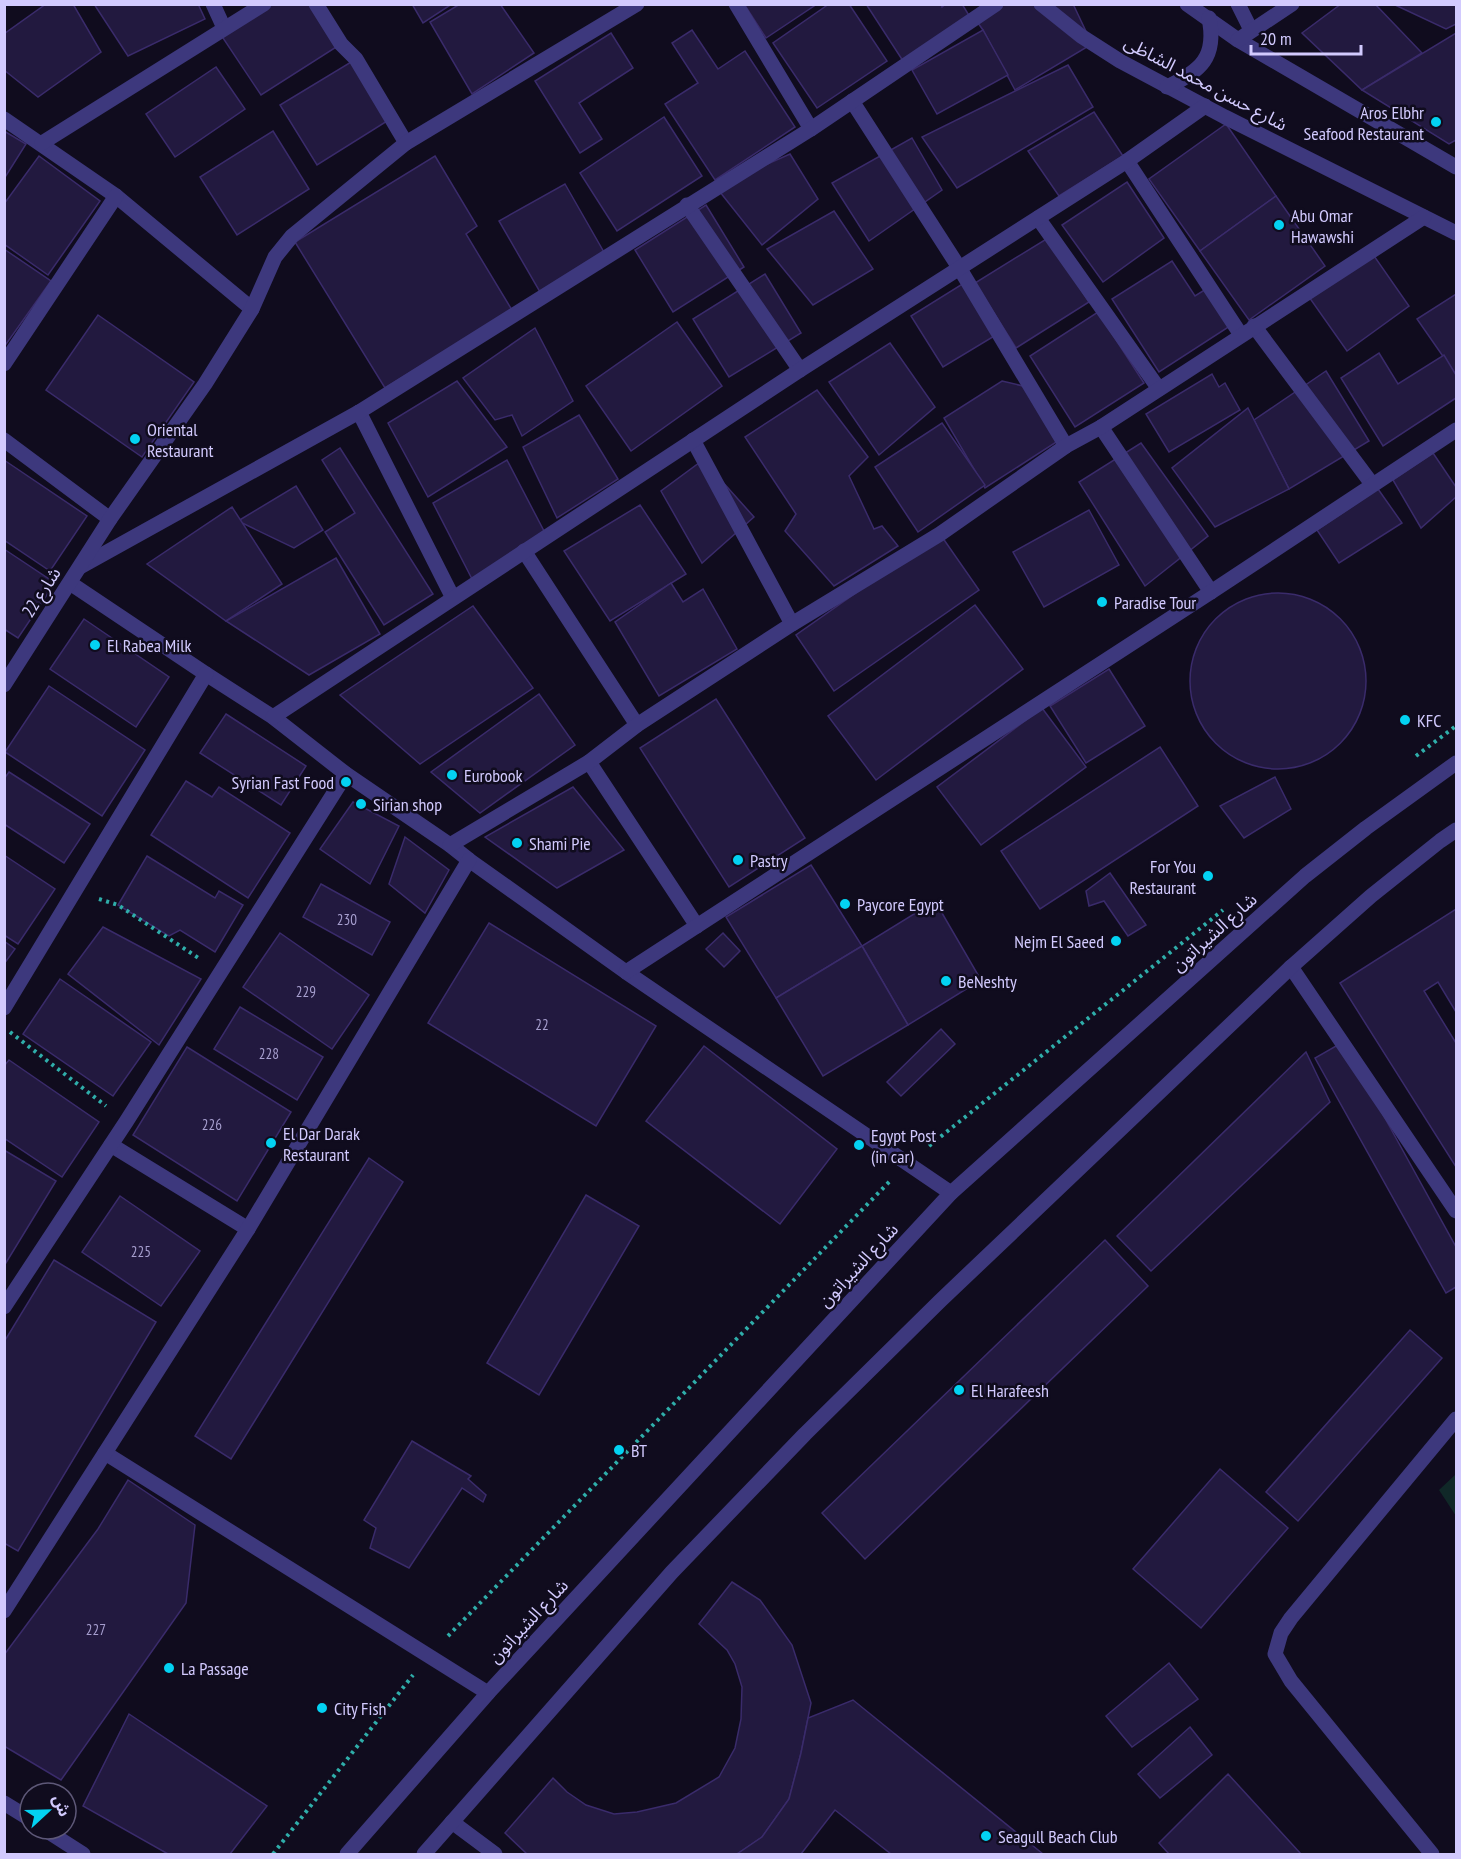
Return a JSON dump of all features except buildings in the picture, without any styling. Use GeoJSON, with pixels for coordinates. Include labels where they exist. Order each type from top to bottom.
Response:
{"type":"FeatureCollection","features":[{"type":"Feature","properties":{"kind":"street"},"geometry":{"type":"LineString","coordinates":[[213,4],[224,28]]}},
{"type":"Feature","properties":{"kind":"street"},"geometry":{"type":"LineString","coordinates":[[42,143],[264,4]]}},
{"type":"Feature","properties":{"kind":"street"},"geometry":{"type":"LineString","coordinates":[[316,4],[341,44],[356,59],[406,143]]}},
{"type":"Feature","properties":{"kind":"street","name":"شارع 22"},"geometry":{"type":"LineString","coordinates":[[4,685],[110,519],[205,384],[252,309],[275,257],[292,236],[406,143],[637,4]]}},
{"type":"Feature","properties":{"kind":"street"},"geometry":{"type":"LineString","coordinates":[[736,4],[811,129]]}},
{"type":"Feature","properties":{"kind":"street"},"geometry":{"type":"LineString","coordinates":[[80,567],[358,412],[811,129],[996,4]]}},
{"type":"Feature","properties":{"kind":"street"},"geometry":{"type":"LineString","coordinates":[[1187,4],[1238,40],[1456,166]]}},
{"type":"Feature","properties":{"kind":"street"},"geometry":{"type":"LineString","coordinates":[[1238,4],[1251,30]]}},
{"type":"Feature","properties":{"kind":"street"},"geometry":{"type":"LineString","coordinates":[[1238,40],[1292,4]]}},
{"type":"Feature","properties":{"kind":"street","name":"شارع حسن محمد الشاظى"},"geometry":{"type":"LineString","coordinates":[[1043,5],[1092,44],[1167,87],[1456,233]]}},
{"type":"Feature","properties":{"kind":"street"},"geometry":{"type":"LineString","coordinates":[[1167,87],[1193,74],[1204,62],[1211,48],[1212,33],[1209,18]]}},
{"type":"Feature","properties":{"kind":"street"},"geometry":{"type":"LineString","coordinates":[[852,101],[960,269],[1066,446]]}},
{"type":"Feature","properties":{"kind":"street"},"geometry":{"type":"LineString","coordinates":[[273,717],[800,370],[1127,161],[1205,106]]}},
{"type":"Feature","properties":{"kind":"street"},"geometry":{"type":"LineString","coordinates":[[4,118],[116,196],[252,309]]}},
{"type":"Feature","properties":{"kind":"street"},"geometry":{"type":"LineString","coordinates":[[1127,161],[1240,335]]}},
{"type":"Feature","properties":{"kind":"street"},"geometry":{"type":"LineString","coordinates":[[4,364],[116,196]]}},
{"type":"Feature","properties":{"kind":"street"},"geometry":{"type":"LineString","coordinates":[[687,205],[800,370]]}},
{"type":"Feature","properties":{"kind":"street"},"geometry":{"type":"LineString","coordinates":[[450,844],[589,762],[637,725],[792,624],[940,534],[1066,446],[1101,427],[1424,217]]}},
{"type":"Feature","properties":{"kind":"street"},"geometry":{"type":"LineString","coordinates":[[1038,218],[1159,389]]}},
{"type":"Feature","properties":{"kind":"street"},"geometry":{"type":"LineString","coordinates":[[1254,327],[1372,484]]}},
{"type":"Feature","properties":{"kind":"street"},"geometry":{"type":"LineString","coordinates":[[358,412],[453,598]]}},
{"type":"Feature","properties":{"kind":"street"},"geometry":{"type":"LineString","coordinates":[[1101,427],[1211,592]]}},
{"type":"Feature","properties":{"kind":"street"},"geometry":{"type":"LineString","coordinates":[[626,972],[1456,430]]}},
{"type":"Feature","properties":{"kind":"street"},"geometry":{"type":"LineString","coordinates":[[4,440],[110,519]]}},
{"type":"Feature","properties":{"kind":"street"},"geometry":{"type":"LineString","coordinates":[[693,440],[792,624]]}},
{"type":"Feature","properties":{"kind":"street"},"geometry":{"type":"LineString","coordinates":[[524,551],[637,725]]}},
{"type":"Feature","properties":{"kind":"street"},"geometry":{"type":"LineString","coordinates":[[70,583],[273,717],[346,774],[450,844],[470,861],[626,972],[951,1193]]}},
{"type":"Feature","properties":{"kind":"street"},"geometry":{"type":"LineString","coordinates":[[4,1008],[206,674]]}},
{"type":"Feature","properties":{"kind":"street"},"geometry":{"type":"LineString","coordinates":[[589,762],[697,926]]}},
{"type":"Feature","properties":{"kind":"street","name":"شارع الشيراتون"},"geometry":{"type":"LineString","coordinates":[[347,1854],[488,1693],[951,1193],[1305,876],[1366,828],[1456,764]]}},
{"type":"Feature","properties":{"kind":"street"},"geometry":{"type":"LineString","coordinates":[[4,1307],[126,1122],[346,774]]}},
{"type":"Feature","properties":{"kind":"street"},"geometry":{"type":"LineString","coordinates":[[424,1854],[672,1572],[805,1434],[940,1301],[1291,967],[1371,896],[1456,830]]}},
{"type":"Feature","properties":{"kind":"street"},"geometry":{"type":"LineString","coordinates":[[4,1611],[248,1229],[470,861]]}},
{"type":"Feature","properties":{"kind":"street"},"geometry":{"type":"LineString","coordinates":[[1291,967],[1456,1211]]}},
{"type":"Feature","properties":{"kind":"street"},"geometry":{"type":"LineString","coordinates":[[111,1145],[248,1229]]}},
{"type":"Feature","properties":{"kind":"street"},"geometry":{"type":"LineString","coordinates":[[1432,1854],[1291,1681],[1275,1654],[1281,1633],[1291,1618],[1456,1419]]}},
{"type":"Feature","properties":{"kind":"street"},"geometry":{"type":"LineString","coordinates":[[105,1453],[488,1693]]}},
{"type":"Feature","properties":{"kind":"street"},"geometry":{"type":"LineString","coordinates":[[4,1803],[18,1812]]}},
{"type":"Feature","properties":{"kind":"street"},"geometry":{"type":"LineString","coordinates":[[452,1822],[495,1854]]}},
{"type":"Feature","properties":{"kind":"street"},"geometry":{"type":"LineString","coordinates":[[63,1841],[83,1854]]}},
{"type":"Feature","properties":{"kind":"path"},"geometry":{"type":"LineString","coordinates":[[1408,762],[1456,726]]}},
{"type":"Feature","properties":{"kind":"path"},"geometry":{"type":"LineString","coordinates":[[74,891],[118,905],[221,972]]}},
{"type":"Feature","properties":{"kind":"path"},"geometry":{"type":"LineString","coordinates":[[273,1854],[428,1656],[908,1163],[1229,906]]}},
{"type":"Feature","properties":{"kind":"path"},"geometry":{"type":"LineString","coordinates":[[4,1027],[126,1122]]}},
{"type":"Feature","properties":{"kind":"green space"},"geometry":{"type":"Polygon","coordinates":[[[1456,1474],[1456,1516],[1439,1490],[1456,1474]]]}},
{"type":"Feature","properties":{"kind":"place","name":"Aros Elbhr Seafood Restaurant"},"geometry":{"type":"Point","coordinates":[1436,122]}},
{"type":"Feature","properties":{"kind":"place","name":"Abu Omar Hawawshi"},"geometry":{"type":"Point","coordinates":[1279,225]}},
{"type":"Feature","properties":{"kind":"place","name":"Oriental Restaurant"},"geometry":{"type":"Point","coordinates":[135,439]}},
{"type":"Feature","properties":{"kind":"place","name":"Paradise Tour"},"geometry":{"type":"Point","coordinates":[1102,602]}},
{"type":"Feature","properties":{"kind":"place","name":"El Rabea Milk"},"geometry":{"type":"Point","coordinates":[95,645]}},
{"type":"Feature","properties":{"kind":"place","name":"KFC"},"geometry":{"type":"Point","coordinates":[1405,720]}},
{"type":"Feature","properties":{"kind":"place","name":"Eurobook"},"geometry":{"type":"Point","coordinates":[452,775]}},
{"type":"Feature","properties":{"kind":"place","name":"Syrian Fast Food"},"geometry":{"type":"Point","coordinates":[346,782]}},
{"type":"Feature","properties":{"kind":"place","name":"Sirian shop"},"geometry":{"type":"Point","coordinates":[361,804]}},
{"type":"Feature","properties":{"kind":"place","name":"Shami Pie"},"geometry":{"type":"Point","coordinates":[517,843]}},
{"type":"Feature","properties":{"kind":"place","name":"Pastry"},"geometry":{"type":"Point","coordinates":[738,860]}},
{"type":"Feature","properties":{"kind":"place","name":"For You Restaurant"},"geometry":{"type":"Point","coordinates":[1208,876]}},
{"type":"Feature","properties":{"kind":"place","name":"Paycore Egypt"},"geometry":{"type":"Point","coordinates":[845,904]}},
{"type":"Feature","properties":{"kind":"place","name":"Nejm El Saeed"},"geometry":{"type":"Point","coordinates":[1116,941]}},
{"type":"Feature","properties":{"kind":"place","name":"BeNeshty"},"geometry":{"type":"Point","coordinates":[946,981]}},
{"type":"Feature","properties":{"kind":"place","name":"El Dar Darak Restaurant"},"geometry":{"type":"Point","coordinates":[271,1143]}},
{"type":"Feature","properties":{"kind":"place","name":"Egypt Post (in car)"},"geometry":{"type":"Point","coordinates":[859,1145]}},
{"type":"Feature","properties":{"kind":"place","name":"El Harafeesh"},"geometry":{"type":"Point","coordinates":[959,1390]}},
{"type":"Feature","properties":{"kind":"place","name":"BT"},"geometry":{"type":"Point","coordinates":[619,1450]}},
{"type":"Feature","properties":{"kind":"place","name":"La Passage"},"geometry":{"type":"Point","coordinates":[169,1668]}},
{"type":"Feature","properties":{"kind":"place","name":"City Fish"},"geometry":{"type":"Point","coordinates":[322,1708]}},
{"type":"Feature","properties":{"kind":"place","name":"Seagull Beach Club"},"geometry":{"type":"Point","coordinates":[986,1836]}}]}
